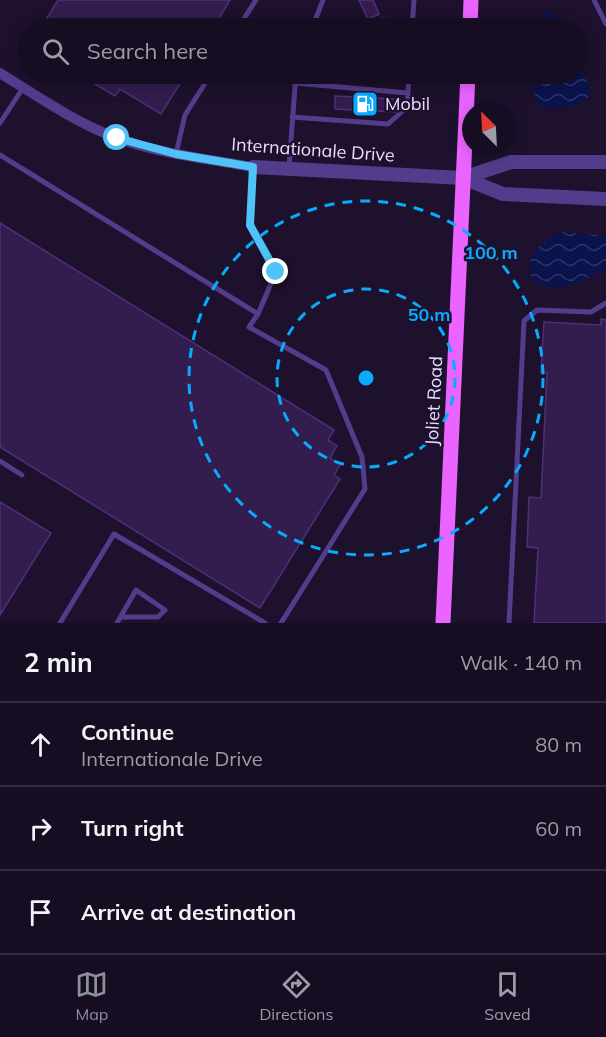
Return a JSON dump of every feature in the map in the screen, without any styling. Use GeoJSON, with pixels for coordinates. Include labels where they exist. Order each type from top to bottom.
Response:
{"type":"FeatureCollection","features":[{"type":"Feature","properties":{"kind":"main road"},"geometry":{"type":"LineString","coordinates":[[470,18],[471,0]]}},
{"type":"Feature","properties":{"kind":"main road","name":"Joliet Road"},"geometry":{"type":"LineString","coordinates":[[443,623],[468,84]]}},
{"type":"Feature","properties":{"kind":"street","name":"Internationale Drive"},"geometry":{"type":"LineString","coordinates":[[0,73],[18,84]]}},
{"type":"Feature","properties":{"kind":"street","name":"Internationale Drive"},"geometry":{"type":"LineString","coordinates":[[18,84],[117,138],[176,154],[253,167],[463,178]]}},
{"type":"Feature","properties":{"kind":"street"},"geometry":{"type":"LineString","coordinates":[[463,178],[511,162],[606,162]]}},
{"type":"Feature","properties":{"kind":"street"},"geometry":{"type":"LineString","coordinates":[[463,178],[503,194],[606,199]]}},
{"type":"Feature","properties":{"kind":"lane"},"geometry":{"type":"LineString","coordinates":[[244,18],[256,0]]}},
{"type":"Feature","properties":{"kind":"lane"},"geometry":{"type":"LineString","coordinates":[[316,18],[323,0]]}},
{"type":"Feature","properties":{"kind":"lane"},"geometry":{"type":"LineString","coordinates":[[413,18],[414,0]]}},
{"type":"Feature","properties":{"kind":"lane"},"geometry":{"type":"LineString","coordinates":[[594,0],[606,24]]}},
{"type":"Feature","properties":{"kind":"lane"},"geometry":{"type":"LineString","coordinates":[[176,154],[185,115],[205,84]]}},
{"type":"Feature","properties":{"kind":"lane"},"geometry":{"type":"LineString","coordinates":[[289,168],[294,84]]}},
{"type":"Feature","properties":{"kind":"lane"},"geometry":{"type":"LineString","coordinates":[[305,84],[408,93]]}},
{"type":"Feature","properties":{"kind":"lane"},"geometry":{"type":"LineString","coordinates":[[292,117],[388,124],[407,107],[408,84]]}},
{"type":"Feature","properties":{"kind":"lane"},"geometry":{"type":"LineString","coordinates":[[0,123],[23,87]]}},
{"type":"Feature","properties":{"kind":"lane"},"geometry":{"type":"LineString","coordinates":[[0,155],[258,314]]}},
{"type":"Feature","properties":{"kind":"lane"},"geometry":{"type":"LineString","coordinates":[[253,167],[250,225],[276,272],[258,314],[249,327],[326,370],[362,457],[365,489],[281,623]]}},
{"type":"Feature","properties":{"kind":"lane"},"geometry":{"type":"LineString","coordinates":[[509,623],[524,321],[537,310],[591,312],[606,303]]}},
{"type":"Feature","properties":{"kind":"lane"},"geometry":{"type":"LineString","coordinates":[[0,461],[22,475]]}},
{"type":"Feature","properties":{"kind":"lane"},"geometry":{"type":"LineString","coordinates":[[60,623],[114,534],[265,623]]}},
{"type":"Feature","properties":{"kind":"lane"},"geometry":{"type":"LineString","coordinates":[[117,623],[136,590],[165,610],[158,617],[121,617]]}},
{"type":"Feature","properties":{"kind":"water"},"geometry":{"type":"Polygon","coordinates":[[[550,12],[558,18],[542,18],[543,13],[550,12]]]}},
{"type":"Feature","properties":{"kind":"water"},"geometry":{"type":"Polygon","coordinates":[[[535,84],[588,84],[590,96],[580,103],[565,107],[544,108],[538,106],[535,84]]]}},
{"type":"Feature","properties":{"kind":"water"},"geometry":{"type":"Polygon","coordinates":[[[563,232],[606,236],[606,268],[580,282],[563,287],[534,283],[530,266],[531,258],[540,245],[563,232]]]}},
{"type":"Feature","properties":{"kind":"building"},"geometry":{"type":"Polygon","coordinates":[[[58,0],[230,0],[219,18],[47,18],[58,0]]]}},
{"type":"Feature","properties":{"kind":"building"},"geometry":{"type":"Polygon","coordinates":[[[359,0],[373,0],[379,14],[368,18],[359,0]]]}},
{"type":"Feature","properties":{"kind":"building"},"geometry":{"type":"Polygon","coordinates":[[[95,84],[180,84],[161,114],[120,89],[115,96],[95,84]]]}},
{"type":"Feature","properties":{"kind":"building","name":"Mobil"},"geometry":{"type":"Polygon","coordinates":[[[335,96],[396,99],[395,112],[335,109],[335,96]]]}},
{"type":"Feature","properties":{"kind":"building"},"geometry":{"type":"Polygon","coordinates":[[[0,223],[334,430],[328,440],[337,446],[330,458],[340,465],[334,475],[340,479],[260,608],[0,447],[0,223]]]}},
{"type":"Feature","properties":{"kind":"building"},"geometry":{"type":"Polygon","coordinates":[[[601,319],[606,320],[606,623],[534,623],[538,548],[527,547],[529,497],[541,498],[547,373],[541,372],[544,322],[601,325],[601,319]]]}},
{"type":"Feature","properties":{"kind":"building"},"geometry":{"type":"Polygon","coordinates":[[[0,502],[51,533],[0,615],[0,502]]]}},
{"type":"Feature","properties":{"kind":"place","name":"Mobil"},"geometry":{"type":"Point","coordinates":[365,104]}},
{"type":"Feature","properties":{"kind":"route"},"geometry":{"type":"LineString","coordinates":[[117,138],[176,154],[253,167],[250,225],[276,272]]}}]}
